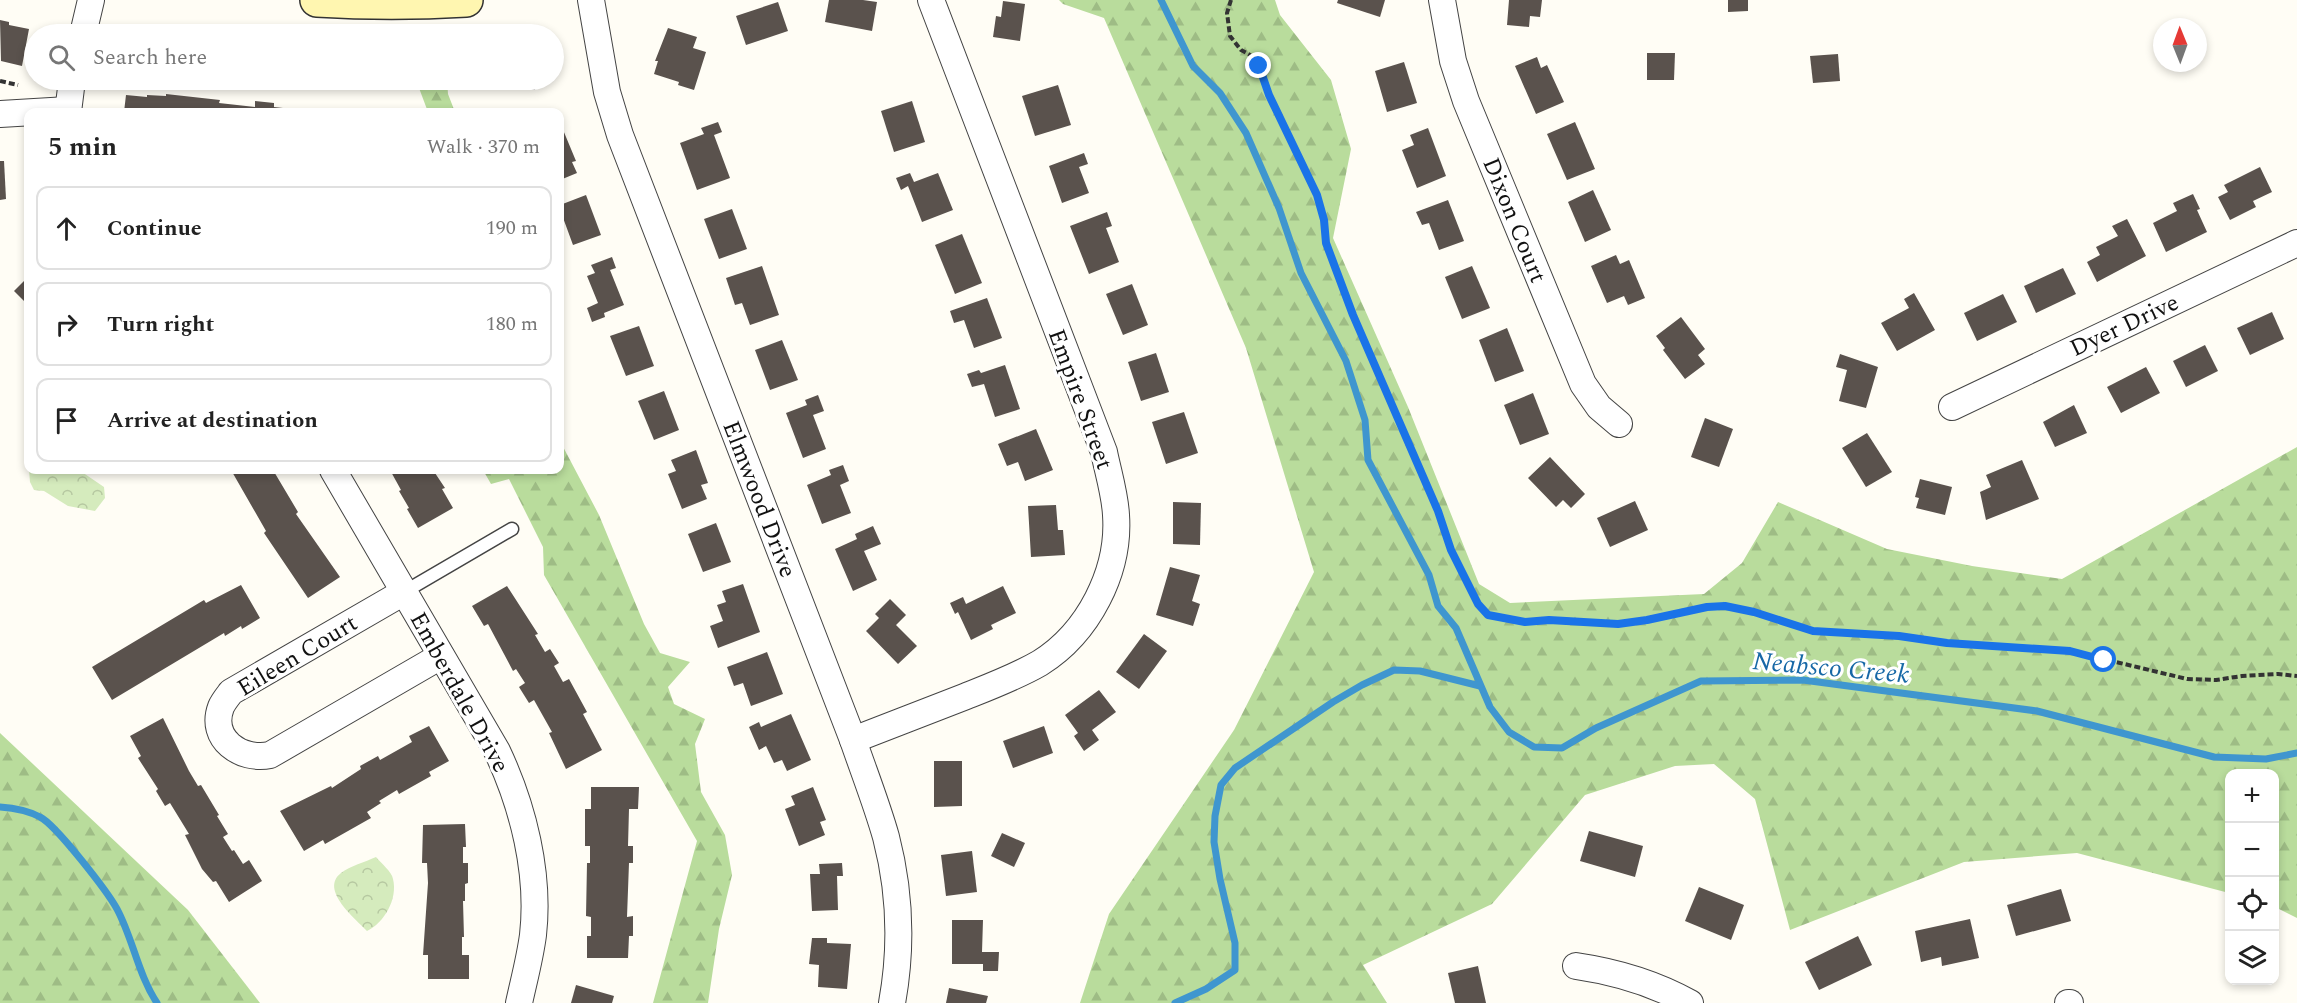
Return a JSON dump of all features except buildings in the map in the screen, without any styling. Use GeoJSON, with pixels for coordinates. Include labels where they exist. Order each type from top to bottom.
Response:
{"type":"FeatureCollection","features":[{"type":"Feature","properties":{"kind":"street"},"geometry":{"type":"LineString","coordinates":[[85,24],[91,0]]}},
{"type":"Feature","properties":{"kind":"street"},"geometry":{"type":"LineString","coordinates":[[317,0],[357,3],[466,0]]}},
{"type":"Feature","properties":{"kind":"street","name":"Elmwood Drive"},"geometry":{"type":"LineString","coordinates":[[591,0],[605,81],[620,135],[853,740],[885,835],[898,903],[899,946],[892,1003]]}},
{"type":"Feature","properties":{"kind":"street","name":"Empire Street"},"geometry":{"type":"LineString","coordinates":[[853,740],[1000,682],[1040,663],[1068,640],[1087,617],[1102,591],[1112,562],[1116,539],[1116,515],[1104,452],[931,0]]}},
{"type":"Feature","properties":{"kind":"street","name":"Dixon Court"},"geometry":{"type":"LineString","coordinates":[[1442,0],[1453,61],[1466,101],[1583,384],[1599,407],[1619,424]]}},
{"type":"Feature","properties":{"kind":"street"},"geometry":{"type":"LineString","coordinates":[[68,108],[71,90]]}},
{"type":"Feature","properties":{"kind":"street"},"geometry":{"type":"LineString","coordinates":[[0,114],[24,113]]}},
{"type":"Feature","properties":{"kind":"street","name":"Dyer Drive"},"geometry":{"type":"LineString","coordinates":[[1952,407],[2297,243]]}},
{"type":"Feature","properties":{"kind":"street","name":"Emberdale Drive"},"geometry":{"type":"LineString","coordinates":[[335,474],[507,771],[526,835],[533,879],[533,934],[519,1003]]}},
{"type":"Feature","properties":{"kind":"street","name":"Eileen Court"},"geometry":{"type":"LineString","coordinates":[[404,592],[231,692],[221,707],[219,719],[225,740],[234,749],[249,756],[270,755],[441,656]]}},
{"type":"Feature","properties":{"kind":"street"},"geometry":{"type":"LineString","coordinates":[[1576,966],[1616,972],[1676,995],[1690,1003]]}},
{"type":"Feature","properties":{"kind":"lane"},"geometry":{"type":"LineString","coordinates":[[404,592],[512,529]]}},
{"type":"Feature","properties":{"kind":"path"},"geometry":{"type":"LineString","coordinates":[[1232,0],[1227,13],[1230,36],[1241,50],[1250,55],[1259,66],[1269,95],[1317,195],[1324,220],[1326,243],[1353,315],[1438,511],[1451,550],[1478,604],[1488,615],[1525,622],[1549,620],[1618,624],[1707,607],[1725,606],[1754,612],[1813,631],[2070,651],[2187,680],[2216,680],[2278,674],[2297,676]]}},
{"type":"Feature","properties":{"kind":"path"},"geometry":{"type":"LineString","coordinates":[[0,81],[18,85]]}},
{"type":"Feature","properties":{"kind":"green space"},"geometry":{"type":"Polygon","coordinates":[[[1059,0],[1275,0],[1280,15],[1331,80],[1351,149],[1333,238],[1408,407],[1479,584],[1510,603],[1704,594],[1742,563],[1778,502],[1887,549],[1972,566],[2062,579],[2297,447],[2297,918],[2279,909],[2279,769],[2225,769],[2225,892],[2077,853],[1964,862],[1790,930],[1755,799],[1714,764],[1675,766],[1585,795],[1492,904],[1363,965],[1387,1003],[1080,1003],[1109,914],[1234,730],[1314,572],[1246,348],[1104,18],[1063,4],[1059,0]]]}},
{"type":"Feature","properties":{"kind":"green space"},"geometry":{"type":"Polygon","coordinates":[[[420,90],[448,90],[453,108],[426,108],[420,90]]]}},
{"type":"Feature","properties":{"kind":"green space"},"geometry":{"type":"Polygon","coordinates":[[[564,449],[599,515],[644,624],[660,653],[690,662],[668,687],[674,704],[705,719],[695,744],[701,792],[725,835],[732,875],[719,929],[708,1003],[653,1003],[697,841],[544,575],[543,547],[509,479],[491,484],[485,474],[564,474],[564,449]]]}},
{"type":"Feature","properties":{"kind":"green space"},"geometry":{"type":"Polygon","coordinates":[[[29,474],[85,474],[104,487],[105,498],[95,511],[68,506],[44,491],[34,490],[29,474]]]}},
{"type":"Feature","properties":{"kind":"green space"},"geometry":{"type":"Polygon","coordinates":[[[0,733],[188,910],[260,1003],[0,1003],[0,733]]]}},
{"type":"Feature","properties":{"kind":"green space"},"geometry":{"type":"Polygon","coordinates":[[[376,857],[392,876],[394,887],[388,910],[379,922],[367,931],[348,912],[334,888],[335,880],[341,873],[376,857]]]}},
{"type":"Feature","properties":{"kind":"waterway","name":"Neabsco Creek"},"geometry":{"type":"LineString","coordinates":[[1161,0],[1193,66],[1220,93],[1246,133],[1279,208],[1301,273],[1346,361],[1365,420],[1368,460],[1429,575],[1438,606],[1456,628],[1490,707],[1509,732],[1534,747],[1562,748],[1596,728],[1701,681],[1803,680],[2037,711],[2214,757],[2266,759],[2297,753]]}},
{"type":"Feature","properties":{"kind":"waterway"},"geometry":{"type":"LineString","coordinates":[[1175,1003],[1206,989],[1235,970],[1235,943],[1214,842],[1215,816],[1221,785],[1235,768],[1333,702],[1394,670],[1420,671],[1480,686]]}},
{"type":"Feature","properties":{"kind":"waterway"},"geometry":{"type":"LineString","coordinates":[[0,807],[20,810],[40,817],[81,859],[117,909],[150,992],[157,1003]]}},
{"type":"Feature","properties":{"kind":"route"},"geometry":{"type":"LineString","coordinates":[[1259,66],[1269,95],[1317,195],[1332,264],[1438,511],[1451,550],[1478,604],[1488,615],[1525,622],[1549,620],[1582,624],[1618,624],[1707,607],[1725,606],[1754,612],[1813,631],[2070,651],[2104,660]]}}]}
